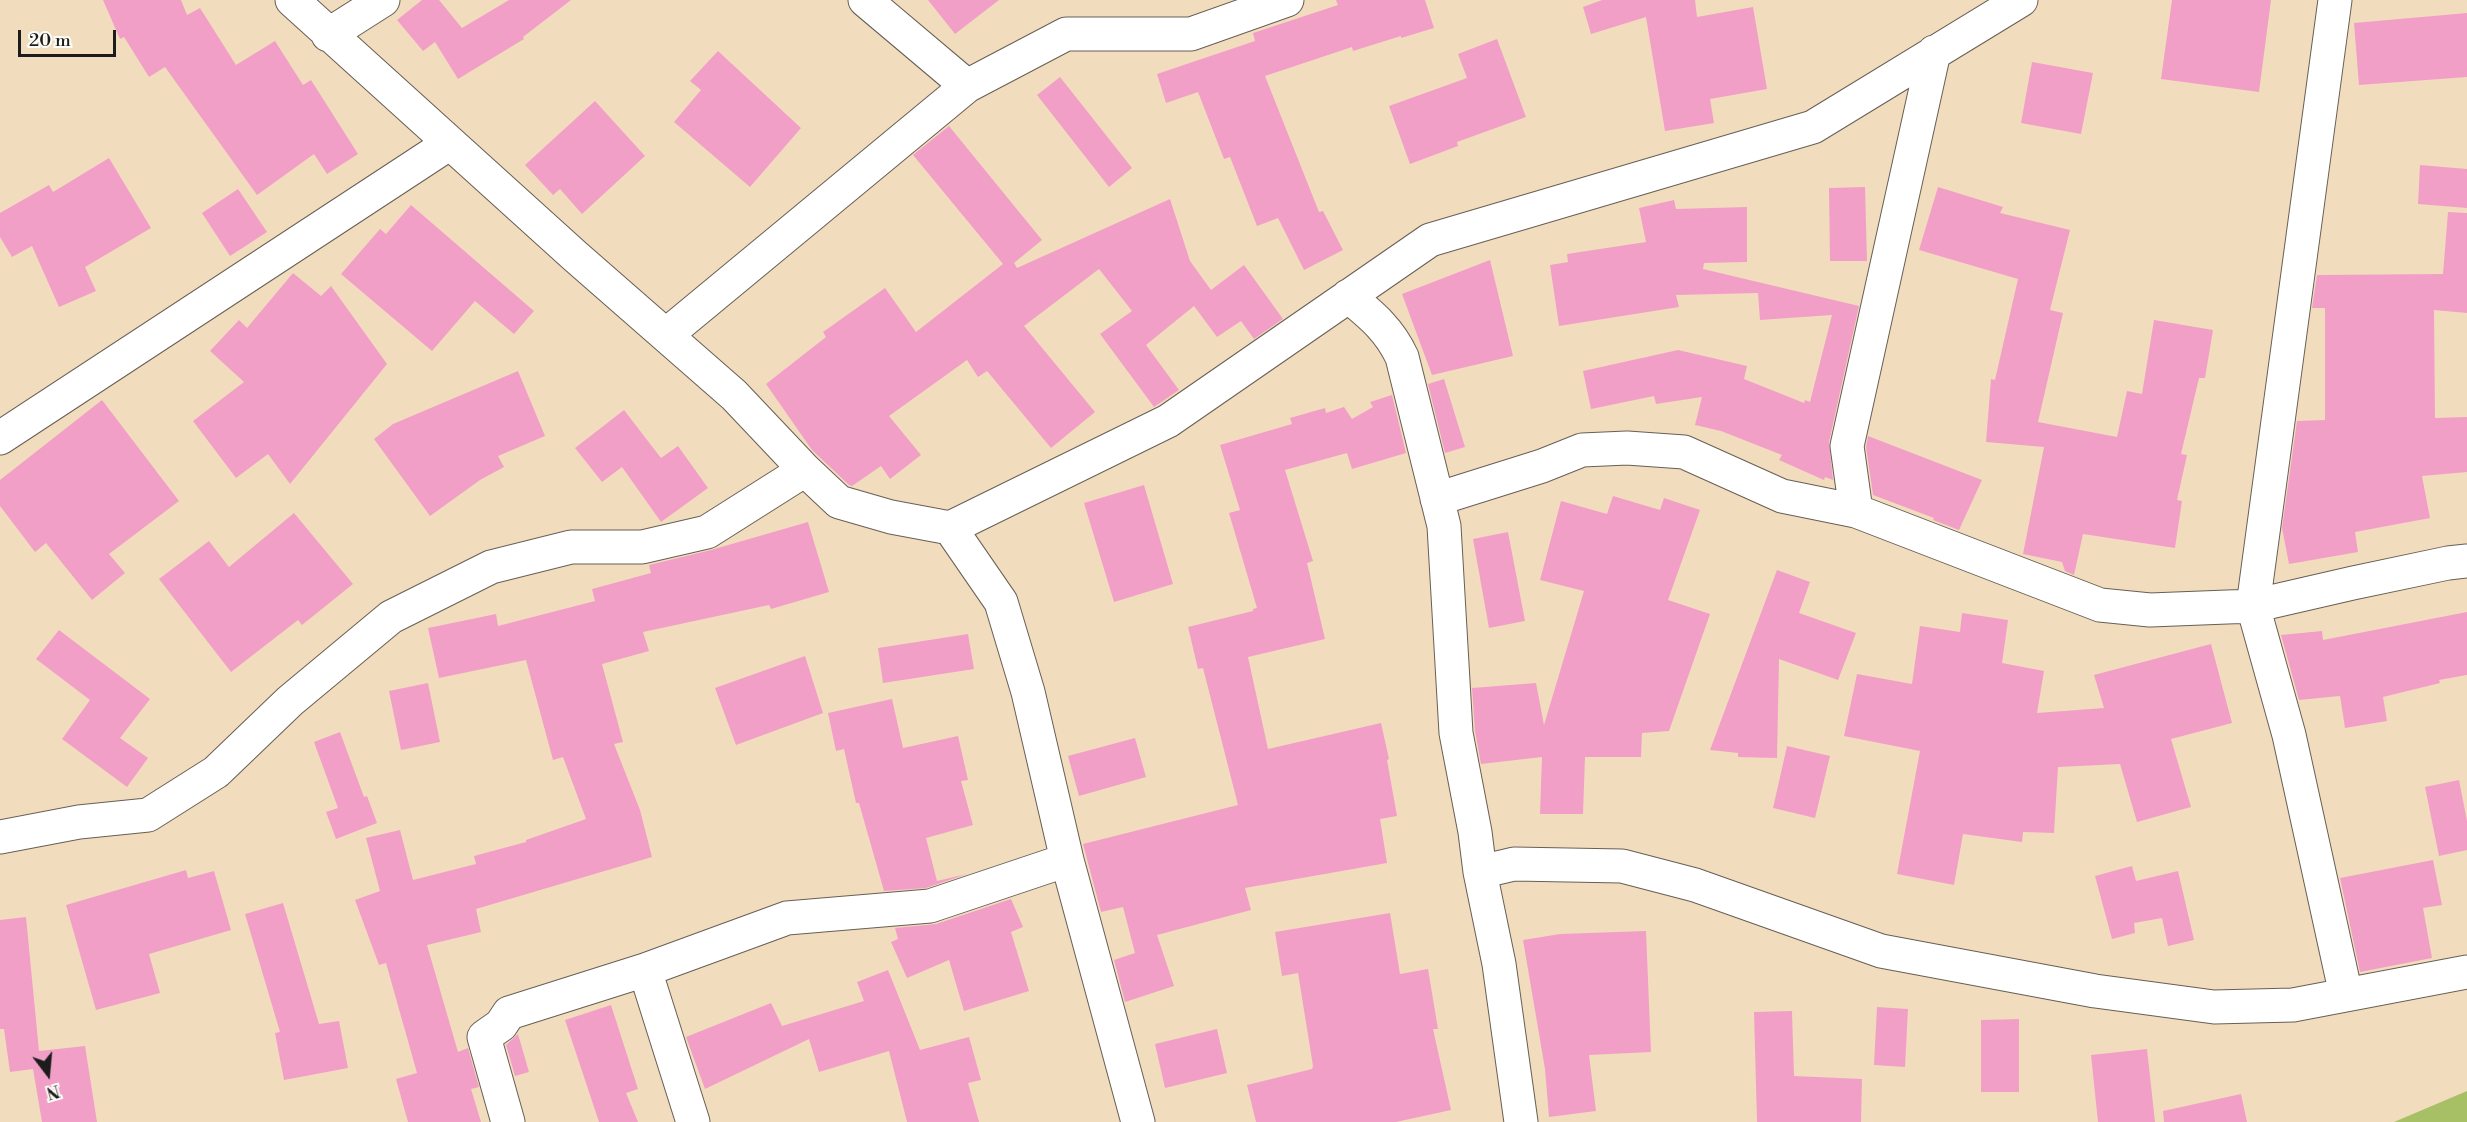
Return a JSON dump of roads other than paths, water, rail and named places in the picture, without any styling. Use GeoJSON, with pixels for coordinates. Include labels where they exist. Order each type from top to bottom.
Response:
{"type":"FeatureCollection","features":[{"type":"Feature","properties":{"kind":"street"},"geometry":{"type":"LineString","coordinates":[[292,0],[328,35],[734,395],[805,470],[839,502],[891,518],[950,528],[1168,421],[1430,240],[1813,127],[1934,51],[2021,0]]}},
{"type":"Feature","properties":{"kind":"street"},"geometry":{"type":"LineString","coordinates":[[328,35],[383,0]]}},
{"type":"Feature","properties":{"kind":"street"},"geometry":{"type":"LineString","coordinates":[[865,0],[968,86]]}},
{"type":"Feature","properties":{"kind":"street"},"geometry":{"type":"LineString","coordinates":[[666,335],[968,86],[1066,34],[1191,34],[1287,0]]}},
{"type":"Feature","properties":{"kind":"street"},"geometry":{"type":"LineString","coordinates":[[2335,0],[2253,606],[2289,735],[2346,995]]}},
{"type":"Feature","properties":{"kind":"street"},"geometry":{"type":"LineString","coordinates":[[1856,511],[1847,446],[1934,51]]}},
{"type":"Feature","properties":{"kind":"street"},"geometry":{"type":"LineString","coordinates":[[0,438],[450,143]]}},
{"type":"Feature","properties":{"kind":"street"},"geometry":{"type":"LineString","coordinates":[[1348,296],[1384,327],[1394,339],[1402,357],[1444,526],[1456,733],[1475,832],[1480,872],[1499,964],[1521,1122]]}},
{"type":"Feature","properties":{"kind":"street"},"geometry":{"type":"LineString","coordinates":[[1437,499],[1542,466],[1582,450],[1627,448],[1684,452],[1782,496],[1856,511],[2100,605],[2150,610],[2253,606],[2364,580],[2467,561]]}},
{"type":"Feature","properties":{"kind":"street"},"geometry":{"type":"LineString","coordinates":[[0,837],[79,822],[148,815],[216,772],[290,701],[391,617],[490,567],[571,547],[642,548],[707,532],[805,470]]}},
{"type":"Feature","properties":{"kind":"street"},"geometry":{"type":"LineString","coordinates":[[950,528],[1001,602],[1028,692],[1067,860],[1138,1122]]}},
{"type":"Feature","properties":{"kind":"street"},"geometry":{"type":"LineString","coordinates":[[508,1122],[484,1037],[501,1025],[508,1013],[645,970],[788,918],[930,906],[1067,860]]}},
{"type":"Feature","properties":{"kind":"street"},"geometry":{"type":"LineString","coordinates":[[1480,872],[1514,864],[1622,866],[1695,885],[1881,951],[2095,991],[2214,1007],[2293,1005],[2467,972]]}},
{"type":"Feature","properties":{"kind":"street"},"geometry":{"type":"LineString","coordinates":[[645,970],[693,1122]]}}]}
